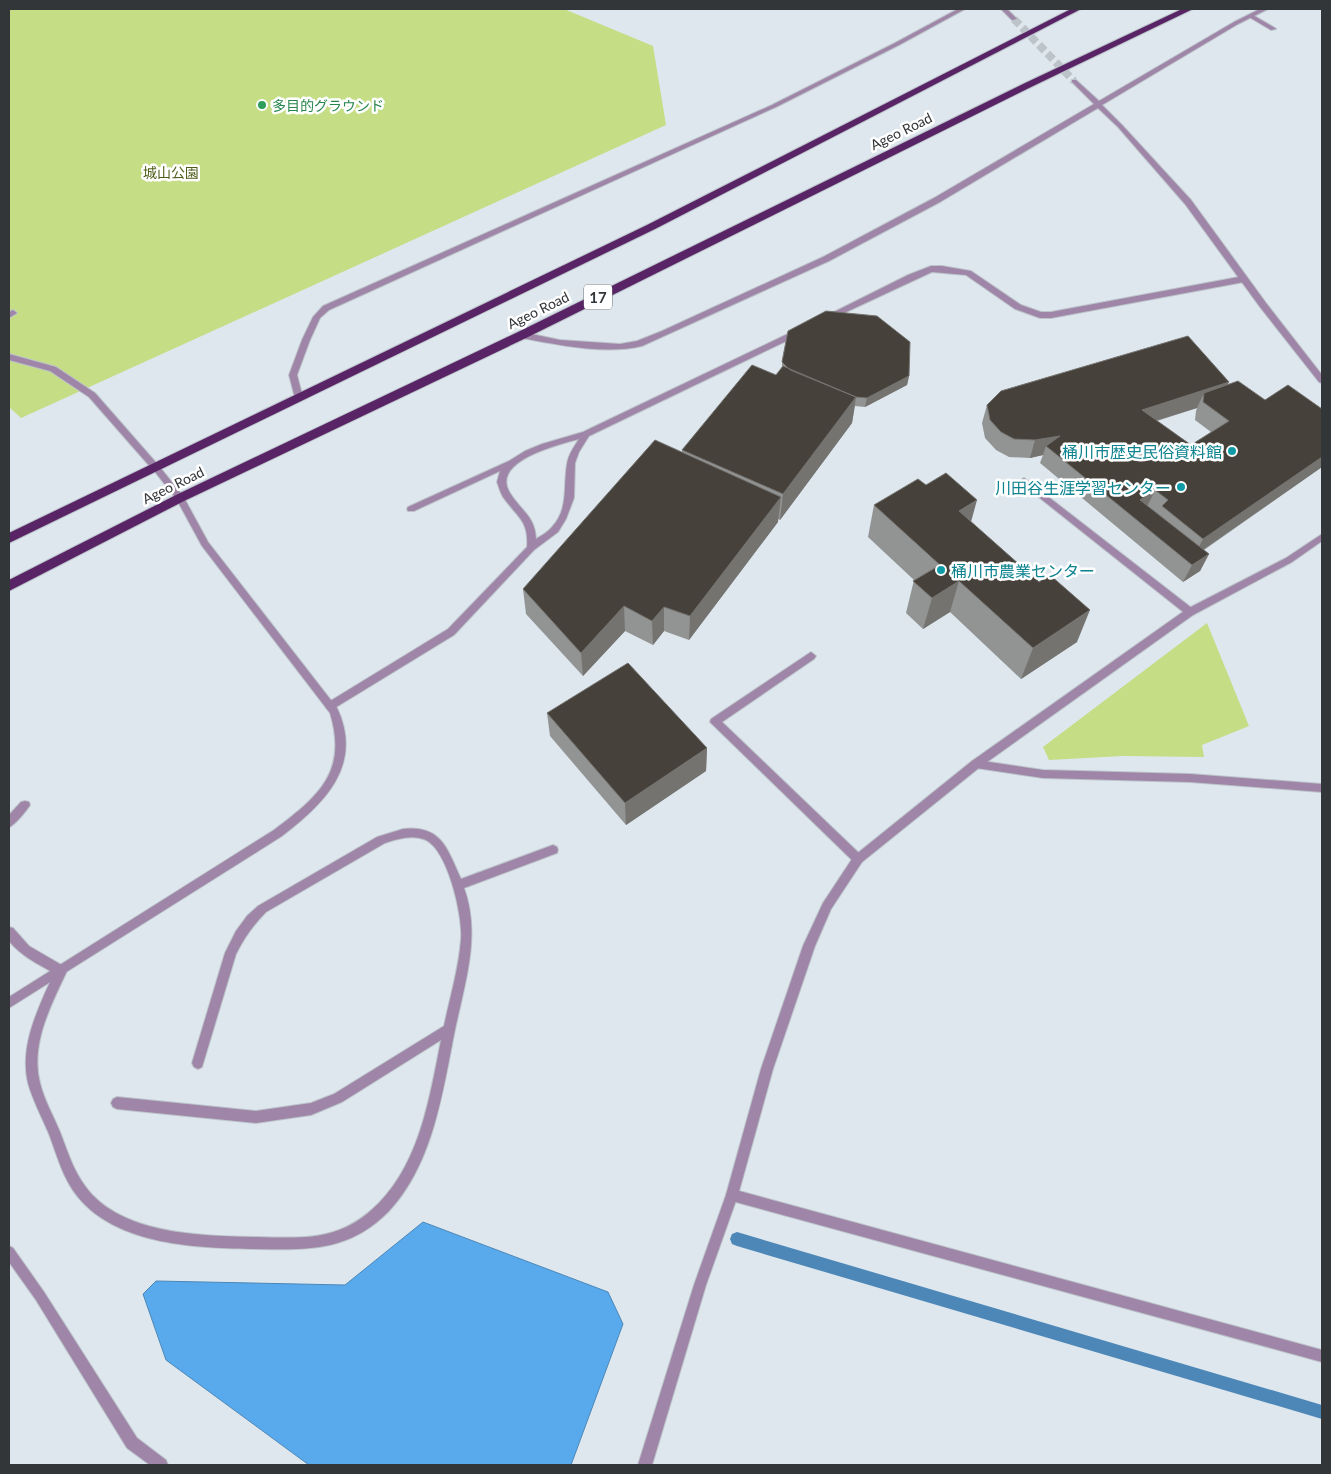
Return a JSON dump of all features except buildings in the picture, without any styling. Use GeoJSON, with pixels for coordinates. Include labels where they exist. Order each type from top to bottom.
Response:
{"type":"FeatureCollection","features":[{"type":"Feature","properties":{"kind":"highway","name":"Ageo Road"},"geometry":{"type":"LineString","coordinates":[[9,538],[651,227],[1077,9]]}},
{"type":"Feature","properties":{"kind":"highway","name":"Ageo Road"},"geometry":{"type":"LineString","coordinates":[[9,586],[180,498],[522,335],[999,99],[1189,9]]}},
{"type":"Feature","properties":{"kind":"street"},"geometry":{"type":"LineString","coordinates":[[299,398],[293,375],[317,317],[326,308],[774,106],[962,9]]}},
{"type":"Feature","properties":{"kind":"street"},"geometry":{"type":"LineString","coordinates":[[1004,9],[1014,19]]}},
{"type":"Feature","properties":{"kind":"street"},"geometry":{"type":"LineString","coordinates":[[522,335],[570,344],[620,347],[639,344],[826,259],[945,196],[1098,104],[1265,9]]}},
{"type":"Feature","properties":{"kind":"street"},"geometry":{"type":"LineString","coordinates":[[1251,16],[1273,29]]}},
{"type":"Feature","properties":{"kind":"street"},"geometry":{"type":"LineString","coordinates":[[1074,81],[1098,104],[1188,202],[1244,279],[1322,380]]}},
{"type":"Feature","properties":{"kind":"street"},"geometry":{"type":"LineString","coordinates":[[814,323],[911,276],[931,270],[951,269],[968,273],[1018,307],[1040,315],[1051,315],[1244,279]]}},
{"type":"Feature","properties":{"kind":"street"},"geometry":{"type":"LineString","coordinates":[[412,508],[473,478],[555,443],[586,434],[806,328]]}},
{"type":"Feature","properties":{"kind":"street"},"geometry":{"type":"LineString","coordinates":[[9,357],[53,369],[92,395],[156,468],[180,498],[205,544],[330,706],[340,726],[342,741],[341,755],[336,771],[317,802],[278,833],[9,1003]]}},
{"type":"Feature","properties":{"kind":"street"},"geometry":{"type":"LineString","coordinates":[[330,706],[437,642],[464,621],[531,548],[555,530],[562,519],[570,498],[571,464],[575,452],[586,434]]}},
{"type":"Feature","properties":{"kind":"street"},"geometry":{"type":"LineString","coordinates":[[512,462],[501,476],[501,485],[505,493],[527,517],[532,526],[531,548]]}},
{"type":"Feature","properties":{"kind":"street"},"geometry":{"type":"LineString","coordinates":[[1024,481],[1190,612]]}},
{"type":"Feature","properties":{"kind":"street"},"geometry":{"type":"LineString","coordinates":[[645,1465],[700,1285],[732,1195],[767,1069],[809,946],[827,906],[858,859],[976,764],[1190,612],[1289,560],[1322,537]]}},
{"type":"Feature","properties":{"kind":"street"},"geometry":{"type":"LineString","coordinates":[[811,656],[715,722],[858,859]]}},
{"type":"Feature","properties":{"kind":"street"},"geometry":{"type":"LineString","coordinates":[[976,764],[1043,774],[1190,778],[1322,788]]}},
{"type":"Feature","properties":{"kind":"street"},"geometry":{"type":"LineString","coordinates":[[9,822],[25,805]]}},
{"type":"Feature","properties":{"kind":"street"},"geometry":{"type":"LineString","coordinates":[[61,970],[40,1022],[33,1051],[33,1076],[39,1100],[73,1180],[90,1202],[112,1217],[154,1232],[202,1242],[305,1244],[325,1241],[347,1234],[368,1221],[386,1205],[401,1186],[422,1141],[467,944],[465,912],[458,885],[439,844],[429,836],[414,832],[397,834],[381,840],[262,909],[240,935],[230,953],[198,1063]]}},
{"type":"Feature","properties":{"kind":"street"},"geometry":{"type":"LineString","coordinates":[[458,885],[553,850]]}},
{"type":"Feature","properties":{"kind":"street"},"geometry":{"type":"LineString","coordinates":[[9,932],[28,952],[61,970]]}},
{"type":"Feature","properties":{"kind":"street"},"geometry":{"type":"LineString","coordinates":[[117,1103],[256,1117],[311,1109],[338,1098],[448,1029]]}},
{"type":"Feature","properties":{"kind":"street"},"geometry":{"type":"LineString","coordinates":[[732,1195],[1322,1356]]}},
{"type":"Feature","properties":{"kind":"street"},"geometry":{"type":"LineString","coordinates":[[9,1252],[40,1296],[132,1443],[161,1465]]}},
{"type":"Feature","properties":{"kind":"green space","name":"城山公園"},"geometry":{"type":"Polygon","coordinates":[[[9,9],[564,9],[653,46],[666,125],[21,418],[9,407],[9,9]]]}},
{"type":"Feature","properties":{"kind":"green space"},"geometry":{"type":"Polygon","coordinates":[[[1207,623],[1249,726],[1202,745],[1204,757],[1123,756],[1049,760],[1043,747],[1207,623]]]}},
{"type":"Feature","properties":{"kind":"water"},"geometry":{"type":"Polygon","coordinates":[[[423,1222],[608,1292],[623,1324],[571,1465],[309,1465],[166,1360],[143,1294],[156,1281],[345,1285],[423,1222]]]}},
{"type":"Feature","properties":{"kind":"waterway"},"geometry":{"type":"LineString","coordinates":[[737,1239],[1322,1412]]}},
{"type":"Feature","properties":{"kind":"tunnel"},"geometry":{"type":"LineString","coordinates":[[1014,19],[1074,81]]}},
{"type":"Feature","properties":{"kind":"place","name":"多目的グラウンド"},"geometry":{"type":"Point","coordinates":[262,105]}},
{"type":"Feature","properties":{"kind":"place","name":"桶川市歴史民俗資料館"},"geometry":{"type":"Point","coordinates":[1232,451]}},
{"type":"Feature","properties":{"kind":"place","name":"川田谷生涯学習センター"},"geometry":{"type":"Point","coordinates":[1181,487]}},
{"type":"Feature","properties":{"kind":"place","name":"桶川市農業センター"},"geometry":{"type":"Point","coordinates":[941,570]}}]}
